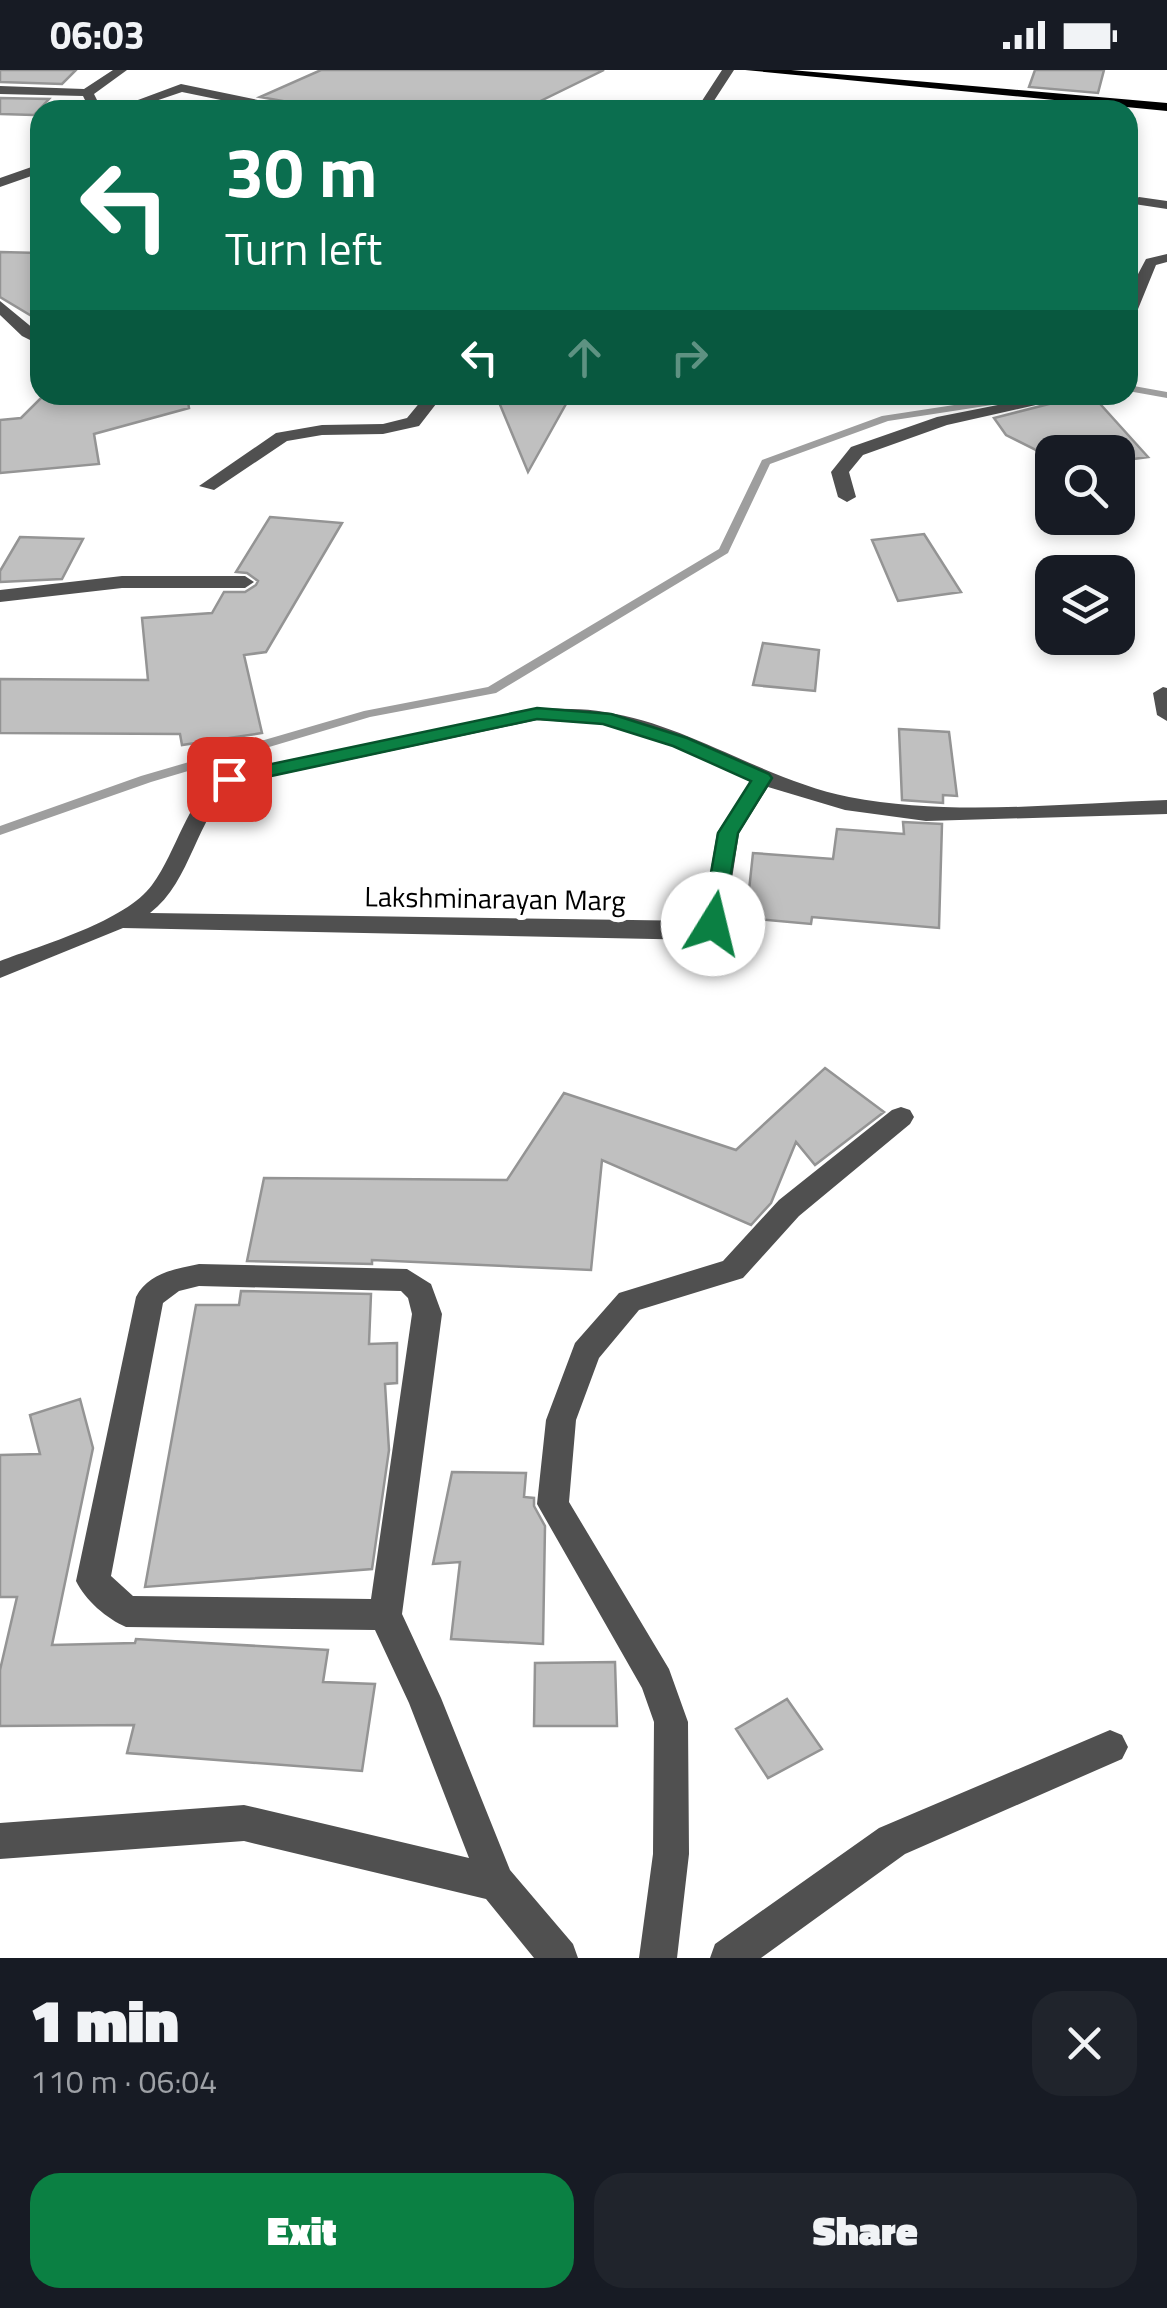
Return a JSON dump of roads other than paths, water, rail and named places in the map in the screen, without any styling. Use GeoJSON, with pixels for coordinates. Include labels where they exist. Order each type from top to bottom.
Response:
{"type":"FeatureCollection","features":[{"type":"Feature","properties":{"kind":"main road"},"geometry":{"type":"LineString","coordinates":[[751,70],[1095,100]]}},
{"type":"Feature","properties":{"kind":"main road"},"geometry":{"type":"LineString","coordinates":[[1138,104],[1167,107]]}},
{"type":"Feature","properties":{"kind":"street"},"geometry":{"type":"LineString","coordinates":[[0,90],[87,93],[121,70]]}},
{"type":"Feature","properties":{"kind":"street"},"geometry":{"type":"LineString","coordinates":[[708,100],[728,70]]}},
{"type":"Feature","properties":{"kind":"street"},"geometry":{"type":"LineString","coordinates":[[146,100],[181,88],[239,100]]}},
{"type":"Feature","properties":{"kind":"street"},"geometry":{"type":"LineString","coordinates":[[87,93],[91,100]]}},
{"type":"Feature","properties":{"kind":"street"},"geometry":{"type":"LineString","coordinates":[[0,183],[30,172]]}},
{"type":"Feature","properties":{"kind":"street"},"geometry":{"type":"LineString","coordinates":[[1139,201],[1167,205]]}},
{"type":"Feature","properties":{"kind":"street"},"geometry":{"type":"LineString","coordinates":[[1138,284],[1151,262],[1167,258]]}},
{"type":"Feature","properties":{"kind":"street"},"geometry":{"type":"LineString","coordinates":[[0,306],[30,335]]}},
{"type":"Feature","properties":{"kind":"street"},"geometry":{"type":"LineString","coordinates":[[208,486],[282,437],[322,430],[383,429],[412,422],[426,405]]}},
{"type":"Feature","properties":{"kind":"street"},"geometry":{"type":"LineString","coordinates":[[846,497],[840,472],[857,451],[942,420],[1020,405]]}},
{"type":"Feature","properties":{"kind":"street"},"geometry":{"type":"LineString","coordinates":[[0,596],[122,582],[245,582]]}},
{"type":"Feature","properties":{"kind":"street"},"geometry":{"type":"LineString","coordinates":[[0,970],[154,899],[211,790],[229,779],[537,714],[604,718],[680,742],[762,778],[845,803],[926,814],[1167,807]]}},
{"type":"Feature","properties":{"kind":"street","name":"Lakshminarayan Marg"},"geometry":{"type":"LineString","coordinates":[[115,920],[702,932],[713,924],[728,833],[762,778]]}},
{"type":"Feature","properties":{"kind":"street"},"geometry":{"type":"LineString","coordinates":[[658,1958],[671,1854],[671,1722],[657,1681],[553,1504],[561,1420],[586,1352],[629,1300],[733,1270],[790,1208],[901,1117]]}},
{"type":"Feature","properties":{"kind":"street"},"geometry":{"type":"LineString","coordinates":[[385,1615],[126,1612],[93,1580],[150,1298],[171,1281],[199,1275],[407,1280],[421,1292],[427,1314],[385,1615],[424,1698],[497,1883],[560,1958]]}},
{"type":"Feature","properties":{"kind":"street"},"geometry":{"type":"LineString","coordinates":[[729,1958],[892,1842],[1110,1747]]}},
{"type":"Feature","properties":{"kind":"street"},"geometry":{"type":"LineString","coordinates":[[0,1841],[244,1823],[497,1883]]}},
{"type":"Feature","properties":{"kind":"waterway"},"geometry":{"type":"LineString","coordinates":[[1138,390],[1167,395]]}},
{"type":"Feature","properties":{"kind":"waterway"},"geometry":{"type":"LineString","coordinates":[[0,831],[146,779],[368,714],[492,690],[724,551],[766,462],[886,418],[972,405]]}}]}
